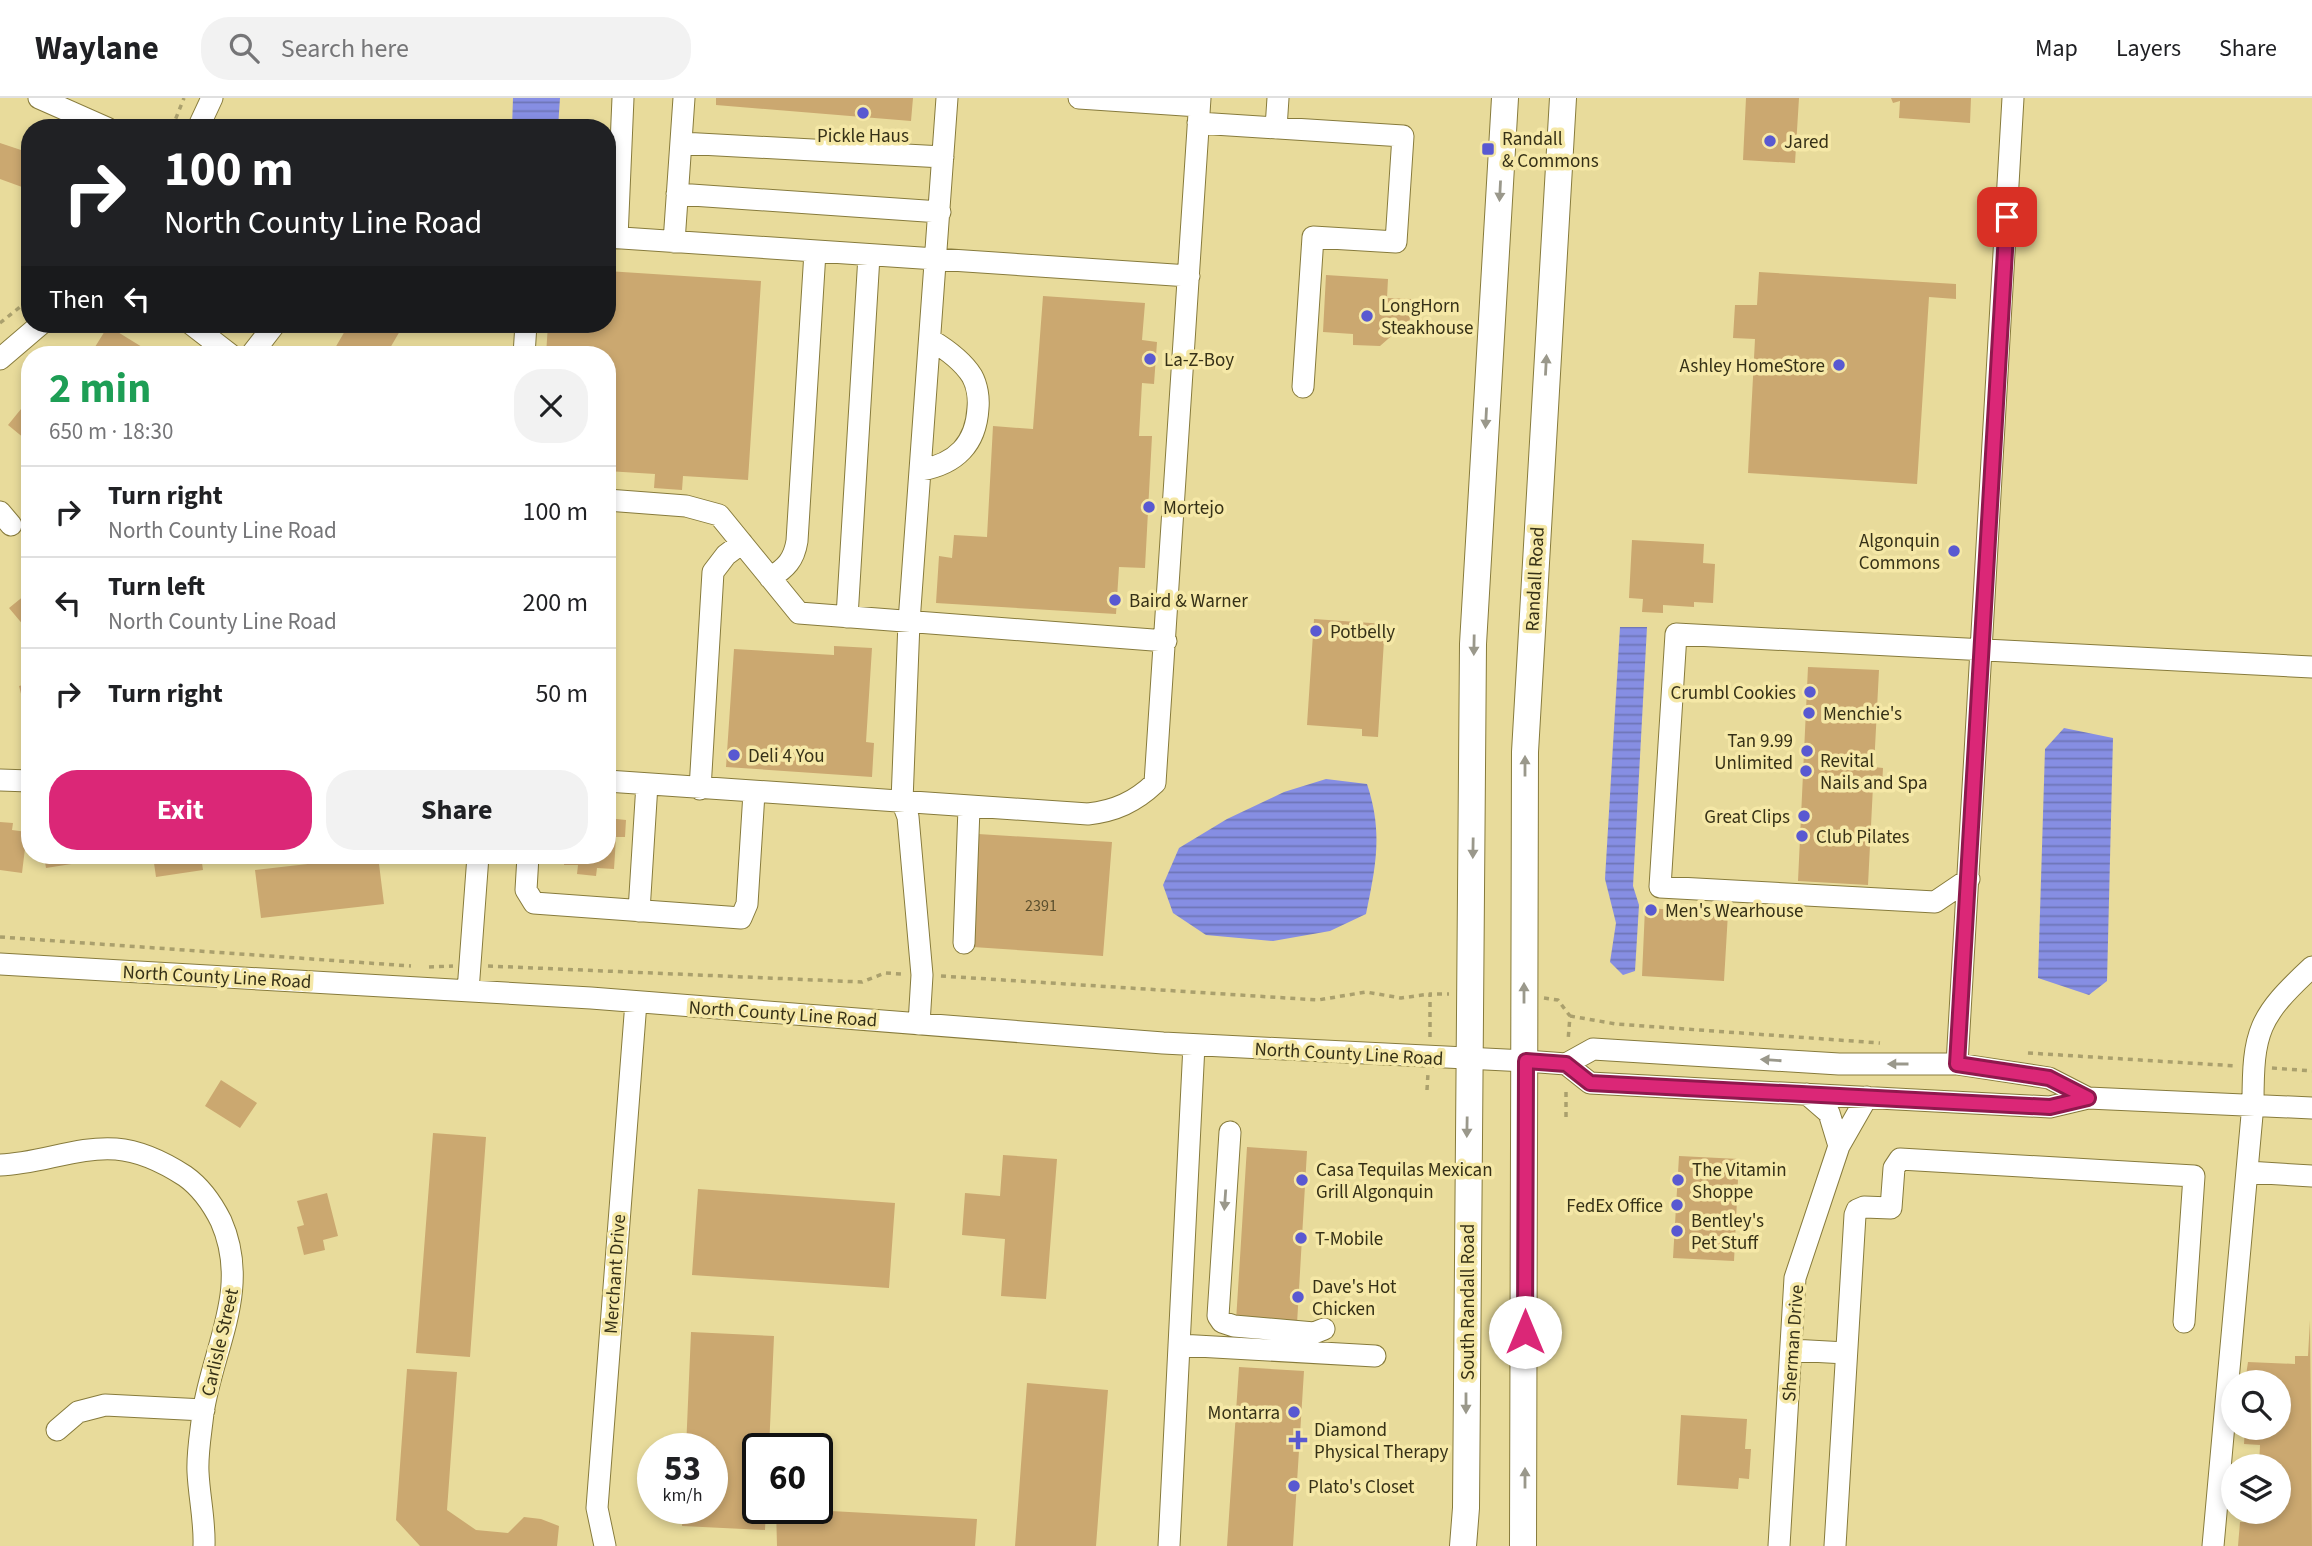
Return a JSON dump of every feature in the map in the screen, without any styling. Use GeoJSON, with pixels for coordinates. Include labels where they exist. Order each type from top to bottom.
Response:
{"type":"FeatureCollection","features":[{"type":"Feature","properties":{"kind":"main road"},"geometry":{"type":"LineString","coordinates":[[1469,1059],[1473,644],[1505,98]]}},
{"type":"Feature","properties":{"kind":"main road","name":"Randall Road"},"geometry":{"type":"LineString","coordinates":[[1526,1061],[1525,752],[1563,98]]}},
{"type":"Feature","properties":{"kind":"main road","name":"South Randall Road"},"geometry":{"type":"LineString","coordinates":[[1463,1546],[1466,1508],[1469,1059]]}},
{"type":"Feature","properties":{"kind":"main road"},"geometry":{"type":"LineString","coordinates":[[1523,1546],[1526,1061]]}},
{"type":"Feature","properties":{"kind":"street"},"geometry":{"type":"LineString","coordinates":[[40,98],[87,119]]}},
{"type":"Feature","properties":{"kind":"street"},"geometry":{"type":"LineString","coordinates":[[202,119],[212,98]]}},
{"type":"Feature","properties":{"kind":"street"},"geometry":{"type":"LineString","coordinates":[[616,191],[624,98]]}},
{"type":"Feature","properties":{"kind":"street"},"geometry":{"type":"LineString","coordinates":[[674,242],[684,98]]}},
{"type":"Feature","properties":{"kind":"street"},"geometry":{"type":"LineString","coordinates":[[919,1024],[922,975],[908,817],[902,801],[909,622],[947,98]]}},
{"type":"Feature","properties":{"kind":"street"},"geometry":{"type":"LineString","coordinates":[[1079,98],[1199,109],[1276,128],[1403,136],[1396,242],[1312,237],[1303,387]]}},
{"type":"Feature","properties":{"kind":"street"},"geometry":{"type":"LineString","coordinates":[[1276,128],[1278,98]]}},
{"type":"Feature","properties":{"kind":"street"},"geometry":{"type":"LineString","coordinates":[[1957,1064],[2013,98]]}},
{"type":"Feature","properties":{"kind":"street"},"geometry":{"type":"LineString","coordinates":[[616,782],[1088,814],[1110,812],[1139,798],[1155,783],[1199,109]]}},
{"type":"Feature","properties":{"kind":"street"},"geometry":{"type":"LineString","coordinates":[[681,143],[943,157]]}},
{"type":"Feature","properties":{"kind":"street"},"geometry":{"type":"LineString","coordinates":[[677,194],[940,212]]}},
{"type":"Feature","properties":{"kind":"street"},"geometry":{"type":"LineString","coordinates":[[616,238],[1189,276]]}},
{"type":"Feature","properties":{"kind":"street"},"geometry":{"type":"LineString","coordinates":[[771,578],[790,561],[797,541],[814,252]]}},
{"type":"Feature","properties":{"kind":"street"},"geometry":{"type":"LineString","coordinates":[[847,617],[869,256]]}},
{"type":"Feature","properties":{"kind":"street"},"geometry":{"type":"LineString","coordinates":[[0,359],[30,333]]}},
{"type":"Feature","properties":{"kind":"street"},"geometry":{"type":"LineString","coordinates":[[203,333],[219,346]]}},
{"type":"Feature","properties":{"kind":"street"},"geometry":{"type":"LineString","coordinates":[[921,470],[942,465],[965,450],[978,418],[979,398],[973,377],[951,352],[931,340]]}},
{"type":"Feature","properties":{"kind":"street"},"geometry":{"type":"LineString","coordinates":[[616,501],[687,506],[719,515],[799,613],[1166,641]]}},
{"type":"Feature","properties":{"kind":"street"},"geometry":{"type":"LineString","coordinates":[[700,789],[713,572],[726,555],[742,543]]}},
{"type":"Feature","properties":{"kind":"street"},"geometry":{"type":"LineString","coordinates":[[1966,928],[1935,902],[1660,887],[1676,634],[1982,647],[2312,667]]}},
{"type":"Feature","properties":{"kind":"street"},"geometry":{"type":"LineString","coordinates":[[0,780],[21,780]]}},
{"type":"Feature","properties":{"kind":"street"},"geometry":{"type":"LineString","coordinates":[[639,911],[647,784]]}},
{"type":"Feature","properties":{"kind":"street"},"geometry":{"type":"LineString","coordinates":[[528,864],[526,890],[534,903],[741,918],[747,904],[754,793]]}},
{"type":"Feature","properties":{"kind":"street"},"geometry":{"type":"LineString","coordinates":[[964,943],[970,808]]}},
{"type":"Feature","properties":{"kind":"street"},"geometry":{"type":"LineString","coordinates":[[468,991],[477,864]]}},
{"type":"Feature","properties":{"kind":"street"},"geometry":{"type":"LineString","coordinates":[[1935,902],[1969,878]]}},
{"type":"Feature","properties":{"kind":"street","name":"North County Line Road"},"geometry":{"type":"LineString","coordinates":[[0,964],[636,1002],[1194,1045],[1526,1061],[1566,1064],[1590,1083],[2050,1107],[2088,1098],[2312,1108]]}},
{"type":"Feature","properties":{"kind":"street"},"geometry":{"type":"LineString","coordinates":[[2213,1546],[2253,1104],[2254,1051],[2261,1026],[2270,1008],[2312,967]]}},
{"type":"Feature","properties":{"kind":"street","name":"Merchant Drive"},"geometry":{"type":"LineString","coordinates":[[605,1546],[597,1508],[636,1002]]}},
{"type":"Feature","properties":{"kind":"street"},"geometry":{"type":"LineString","coordinates":[[1169,1546],[1194,1045]]}},
{"type":"Feature","properties":{"kind":"street","name":"North County Line Road"},"geometry":{"type":"LineString","coordinates":[[1566,1064],[1592,1049],[1839,1064],[1957,1064],[2049,1078],[2088,1098]]}},
{"type":"Feature","properties":{"kind":"street"},"geometry":{"type":"LineString","coordinates":[[1807,1094],[1829,1113],[1839,1146]]}},
{"type":"Feature","properties":{"kind":"street","name":"Sherman Drive"},"geometry":{"type":"LineString","coordinates":[[1779,1546],[1796,1279],[1839,1146],[1867,1097]]}},
{"type":"Feature","properties":{"kind":"street"},"geometry":{"type":"LineString","coordinates":[[1230,1132],[1218,1316],[1222,1322],[1234,1326],[1314,1333],[1324,1329]]}},
{"type":"Feature","properties":{"kind":"street","name":"Carlisle Street"},"geometry":{"type":"LineString","coordinates":[[0,1165],[54,1159],[92,1150],[117,1149],[150,1157],[172,1168],[196,1184],[209,1198],[232,1251],[233,1282],[228,1321],[204,1410],[198,1469],[204,1546]]}},
{"type":"Feature","properties":{"kind":"street"},"geometry":{"type":"LineString","coordinates":[[1835,1546],[1855,1215],[1857,1210],[1864,1206],[1891,1208],[1894,1168],[1900,1160],[2194,1176],[2184,1322]]}},
{"type":"Feature","properties":{"kind":"street"},"geometry":{"type":"LineString","coordinates":[[2247,1172],[2312,1176]]}},
{"type":"Feature","properties":{"kind":"street"},"geometry":{"type":"LineString","coordinates":[[1179,1345],[1375,1356]]}},
{"type":"Feature","properties":{"kind":"street"},"geometry":{"type":"LineString","coordinates":[[1791,1350],[1846,1353]]}},
{"type":"Feature","properties":{"kind":"street"},"geometry":{"type":"LineString","coordinates":[[57,1430],[78,1412],[105,1405],[204,1410]]}},
{"type":"Feature","properties":{"kind":"path"},"geometry":{"type":"LineString","coordinates":[[176,119],[184,98]]}},
{"type":"Feature","properties":{"kind":"path"},"geometry":{"type":"LineString","coordinates":[[0,323],[21,306]]}},
{"type":"Feature","properties":{"kind":"path"},"geometry":{"type":"LineString","coordinates":[[0,937],[388,963],[418,968],[470,965],[862,982],[886,973],[1318,1000],[1366,992],[1401,998],[1430,994]]}},
{"type":"Feature","properties":{"kind":"water"},"geometry":{"type":"Polygon","coordinates":[[[513,98],[560,98],[559,119],[512,119],[513,98]]]}},
{"type":"Feature","properties":{"kind":"water"},"geometry":{"type":"Polygon","coordinates":[[[1620,627],[1647,627],[1633,886],[1639,905],[1635,971],[1623,975],[1610,962],[1616,923],[1605,879],[1620,627]]]}},
{"type":"Feature","properties":{"kind":"water"},"geometry":{"type":"Polygon","coordinates":[[[2064,728],[2113,738],[2107,981],[2089,995],[2038,978],[2045,749],[2064,728]]]}},
{"type":"Feature","properties":{"kind":"water"},"geometry":{"type":"Polygon","coordinates":[[[1326,779],[1367,784],[1375,818],[1376,849],[1366,914],[1330,931],[1273,941],[1206,935],[1173,913],[1163,885],[1179,848],[1227,819],[1284,792],[1326,779]]]}},
{"type":"Feature","properties":{"kind":"building","name":"Pickle Haus"},"geometry":{"type":"Polygon","coordinates":[[[716,98],[913,98],[911,121],[716,105],[716,98]]]}},
{"type":"Feature","properties":{"kind":"building","name":"Jared"},"geometry":{"type":"Polygon","coordinates":[[[1746,98],[1799,98],[1795,163],[1743,160],[1746,98]]]}},
{"type":"Feature","properties":{"kind":"building"},"geometry":{"type":"Polygon","coordinates":[[[1891,98],[1971,98],[1970,123],[1899,118],[1900,101],[1893,103],[1891,98]]]}},
{"type":"Feature","properties":{"kind":"building"},"geometry":{"type":"Polygon","coordinates":[[[0,143],[21,150],[21,187],[0,179],[0,143]]]}},
{"type":"Feature","properties":{"kind":"building"},"geometry":{"type":"Polygon","coordinates":[[[616,272],[761,281],[748,480],[683,476],[682,490],[654,488],[655,474],[616,472],[616,346],[547,346],[547,333],[616,333],[616,272]]]}},
{"type":"Feature","properties":{"kind":"building","name":"Ashley HomeStore"},"geometry":{"type":"Polygon","coordinates":[[[1759,272],[1956,284],[1956,299],[1929,297],[1917,484],[1748,473],[1755,339],[1733,338],[1735,305],[1757,305],[1759,272]]]}},
{"type":"Feature","properties":{"kind":"building","name":"LongHorn Steakhouse"},"geometry":{"type":"Polygon","coordinates":[[[1326,275],[1388,279],[1387,298],[1411,299],[1409,332],[1396,332],[1380,346],[1353,345],[1353,334],[1323,332],[1326,275]]]}},
{"type":"Feature","properties":{"kind":"building"},"geometry":{"type":"Polygon","coordinates":[[[1043,296],[1145,303],[1142,340],[1157,342],[1154,384],[1142,383],[1139,436],[1152,436],[1145,568],[1119,567],[1116,614],[936,603],[939,556],[952,558],[954,535],[987,537],[993,426],[1033,429],[1043,296]]]}},
{"type":"Feature","properties":{"kind":"building"},"geometry":{"type":"Polygon","coordinates":[[[104,333],[119,333],[140,346],[96,346],[104,333]]]}},
{"type":"Feature","properties":{"kind":"building"},"geometry":{"type":"Polygon","coordinates":[[[344,333],[399,333],[391,346],[336,346],[344,333]]]}},
{"type":"Feature","properties":{"kind":"building"},"geometry":{"type":"Polygon","coordinates":[[[21,409],[21,436],[8,425],[21,409]]]}},
{"type":"Feature","properties":{"kind":"building"},"geometry":{"type":"Polygon","coordinates":[[[1632,540],[1704,544],[1703,563],[1715,564],[1713,603],[1694,602],[1694,607],[1663,605],[1663,613],[1642,612],[1643,599],[1629,598],[1632,540]]]}},
{"type":"Feature","properties":{"kind":"building"},"geometry":{"type":"Polygon","coordinates":[[[21,598],[21,622],[9,608],[21,598]]]}},
{"type":"Feature","properties":{"kind":"building"},"geometry":{"type":"Polygon","coordinates":[[[1314,619],[1385,624],[1378,737],[1362,736],[1362,729],[1307,725],[1314,619]]]}},
{"type":"Feature","properties":{"kind":"building"},"geometry":{"type":"Polygon","coordinates":[[[834,646],[872,648],[866,742],[874,743],[872,777],[726,767],[734,649],[834,655],[834,646]]]}},
{"type":"Feature","properties":{"kind":"building"},"geometry":{"type":"Polygon","coordinates":[[[1808,667],[1879,670],[1874,767],[1883,768],[1882,786],[1873,786],[1868,885],[1798,881],[1808,667]]]}},
{"type":"Feature","properties":{"kind":"building"},"geometry":{"type":"Polygon","coordinates":[[[616,819],[626,820],[625,837],[616,837],[616,819]]]}},
{"type":"Feature","properties":{"kind":"building"},"geometry":{"type":"Polygon","coordinates":[[[0,822],[13,823],[12,830],[21,831],[22,873],[0,870],[0,822]]]}},
{"type":"Feature","properties":{"kind":"building"},"geometry":{"type":"Polygon","coordinates":[[[978,834],[1112,842],[1103,956],[973,947],[978,834]]]}},
{"type":"Feature","properties":{"kind":"building"},"geometry":{"type":"Polygon","coordinates":[[[45,864],[71,864],[46,868],[45,864]]]}},
{"type":"Feature","properties":{"kind":"building"},"geometry":{"type":"Polygon","coordinates":[[[154,864],[202,864],[203,870],[156,877],[154,864]]]}},
{"type":"Feature","properties":{"kind":"building"},"geometry":{"type":"Polygon","coordinates":[[[308,864],[379,864],[384,904],[261,918],[255,870],[308,864]]]}},
{"type":"Feature","properties":{"kind":"building"},"geometry":{"type":"Polygon","coordinates":[[[614,864],[614,869],[597,868],[596,876],[577,874],[578,865],[564,865],[614,864]]]}},
{"type":"Feature","properties":{"kind":"building"},"geometry":{"type":"Polygon","coordinates":[[[1645,908],[1728,913],[1724,981],[1642,976],[1645,908]]]}},
{"type":"Feature","properties":{"kind":"building"},"geometry":{"type":"Polygon","coordinates":[[[221,1080],[257,1103],[240,1128],[205,1106],[221,1080]]]}},
{"type":"Feature","properties":{"kind":"building"},"geometry":{"type":"Polygon","coordinates":[[[433,1133],[486,1137],[470,1357],[416,1353],[433,1133]]]}},
{"type":"Feature","properties":{"kind":"building"},"geometry":{"type":"Polygon","coordinates":[[[1247,1147],[1307,1151],[1297,1324],[1236,1321],[1247,1147]]]}},
{"type":"Feature","properties":{"kind":"building"},"geometry":{"type":"Polygon","coordinates":[[[1003,1155],[1057,1159],[1046,1299],[1001,1296],[1005,1239],[962,1235],[965,1193],[1000,1196],[1003,1155]]]}},
{"type":"Feature","properties":{"kind":"building"},"geometry":{"type":"Polygon","coordinates":[[[1679,1156],[1739,1159],[1734,1261],[1673,1258],[1679,1156]]]}},
{"type":"Feature","properties":{"kind":"building"},"geometry":{"type":"Polygon","coordinates":[[[698,1189],[895,1203],[889,1288],[692,1275],[698,1189]]]}},
{"type":"Feature","properties":{"kind":"building"},"geometry":{"type":"Polygon","coordinates":[[[327,1193],[338,1236],[323,1240],[325,1250],[304,1255],[297,1227],[304,1225],[297,1201],[327,1193]]]}},
{"type":"Feature","properties":{"kind":"building"},"geometry":{"type":"Polygon","coordinates":[[[2310,1320],[2312,1546],[2238,1546],[2240,1524],[2291,1524],[2291,1454],[2260,1454],[2260,1445],[2244,1444],[2244,1440],[2291,1440],[2291,1370],[2247,1370],[2248,1362],[2295,1364],[2295,1356],[2308,1356],[2310,1320]]]}},
{"type":"Feature","properties":{"kind":"building"},"geometry":{"type":"Polygon","coordinates":[[[691,1332],[774,1336],[770,1433],[742,1433],[742,1524],[765,1524],[765,1530],[682,1526],[728,1524],[728,1433],[687,1433],[691,1332]]]}},
{"type":"Feature","properties":{"kind":"building"},"geometry":{"type":"Polygon","coordinates":[[[1239,1367],[1304,1371],[1293,1546],[1227,1546],[1239,1367]]]}},
{"type":"Feature","properties":{"kind":"building"},"geometry":{"type":"Polygon","coordinates":[[[407,1369],[457,1372],[447,1510],[476,1530],[508,1533],[524,1517],[541,1519],[559,1526],[557,1546],[420,1546],[396,1520],[407,1369]]]}},
{"type":"Feature","properties":{"kind":"building"},"geometry":{"type":"Polygon","coordinates":[[[1027,1383],[1108,1390],[1096,1546],[1015,1546],[1027,1383]]]}},
{"type":"Feature","properties":{"kind":"building"},"geometry":{"type":"Polygon","coordinates":[[[1681,1415],[1747,1419],[1745,1449],[1751,1449],[1749,1479],[1739,1478],[1738,1489],[1677,1485],[1681,1415]]]}},
{"type":"Feature","properties":{"kind":"building"},"geometry":{"type":"Polygon","coordinates":[[[833,1511],[977,1519],[975,1546],[777,1546],[776,1524],[833,1524],[833,1511]]]}},
{"type":"Feature","properties":{"kind":"place","name":"Pickle Haus"},"geometry":{"type":"Point","coordinates":[863,113]}},
{"type":"Feature","properties":{"kind":"place","name":"Jared"},"geometry":{"type":"Point","coordinates":[1770,141]}},
{"type":"Feature","properties":{"kind":"place","name":"Randall & Commons"},"geometry":{"type":"Point","coordinates":[1488,149]}},
{"type":"Feature","properties":{"kind":"place","name":"LongHorn Steakhouse"},"geometry":{"type":"Point","coordinates":[1367,316]}},
{"type":"Feature","properties":{"kind":"place","name":"La-Z-Boy"},"geometry":{"type":"Point","coordinates":[1150,359]}},
{"type":"Feature","properties":{"kind":"place","name":"Ashley HomeStore"},"geometry":{"type":"Point","coordinates":[1839,365]}},
{"type":"Feature","properties":{"kind":"place","name":"Mortejo"},"geometry":{"type":"Point","coordinates":[1149,507]}},
{"type":"Feature","properties":{"kind":"place","name":"Algonquin Commons"},"geometry":{"type":"Point","coordinates":[1954,551]}},
{"type":"Feature","properties":{"kind":"place","name":"Baird & Warner"},"geometry":{"type":"Point","coordinates":[1115,600]}},
{"type":"Feature","properties":{"kind":"place","name":"Potbelly"},"geometry":{"type":"Point","coordinates":[1316,631]}},
{"type":"Feature","properties":{"kind":"place","name":"Crumbl Cookies"},"geometry":{"type":"Point","coordinates":[1810,692]}},
{"type":"Feature","properties":{"kind":"place","name":"Menchie's"},"geometry":{"type":"Point","coordinates":[1809,713]}},
{"type":"Feature","properties":{"kind":"place","name":"Tan 9.99 Unlimited"},"geometry":{"type":"Point","coordinates":[1807,751]}},
{"type":"Feature","properties":{"kind":"place","name":"Deli 4 You"},"geometry":{"type":"Point","coordinates":[734,755]}},
{"type":"Feature","properties":{"kind":"place","name":"Revital Nails and Spa"},"geometry":{"type":"Point","coordinates":[1806,771]}},
{"type":"Feature","properties":{"kind":"place","name":"Great Clips"},"geometry":{"type":"Point","coordinates":[1804,816]}},
{"type":"Feature","properties":{"kind":"place","name":"Club Pilates"},"geometry":{"type":"Point","coordinates":[1802,836]}},
{"type":"Feature","properties":{"kind":"place","name":"Men's Wearhouse"},"geometry":{"type":"Point","coordinates":[1651,910]}},
{"type":"Feature","properties":{"kind":"place","name":"Casa Tequilas Mexican Grill Algonquin"},"geometry":{"type":"Point","coordinates":[1302,1180]}},
{"type":"Feature","properties":{"kind":"place","name":"The Vitamin Shoppe"},"geometry":{"type":"Point","coordinates":[1678,1180]}},
{"type":"Feature","properties":{"kind":"place","name":"FedEx Office"},"geometry":{"type":"Point","coordinates":[1677,1205]}},
{"type":"Feature","properties":{"kind":"place","name":"Bentley's Pet Stuff"},"geometry":{"type":"Point","coordinates":[1677,1231]}},
{"type":"Feature","properties":{"kind":"place","name":"T-Mobile"},"geometry":{"type":"Point","coordinates":[1301,1238]}},
{"type":"Feature","properties":{"kind":"place","name":"Dave's Hot Chicken"},"geometry":{"type":"Point","coordinates":[1298,1297]}},
{"type":"Feature","properties":{"kind":"place","name":"Montarra"},"geometry":{"type":"Point","coordinates":[1294,1412]}},
{"type":"Feature","properties":{"kind":"place","name":"Diamond Physical Therapy"},"geometry":{"type":"Point","coordinates":[1298,1440]}},
{"type":"Feature","properties":{"kind":"place","name":"Plato's Closet"},"geometry":{"type":"Point","coordinates":[1294,1486]}},
{"type":"Feature","properties":{"kind":"route"},"geometry":{"type":"LineString","coordinates":[[1525,1332],[1526,1061],[1566,1064],[1590,1083],[2050,1107],[2088,1098],[2049,1078],[1957,1064],[2007,217]]}}]}
